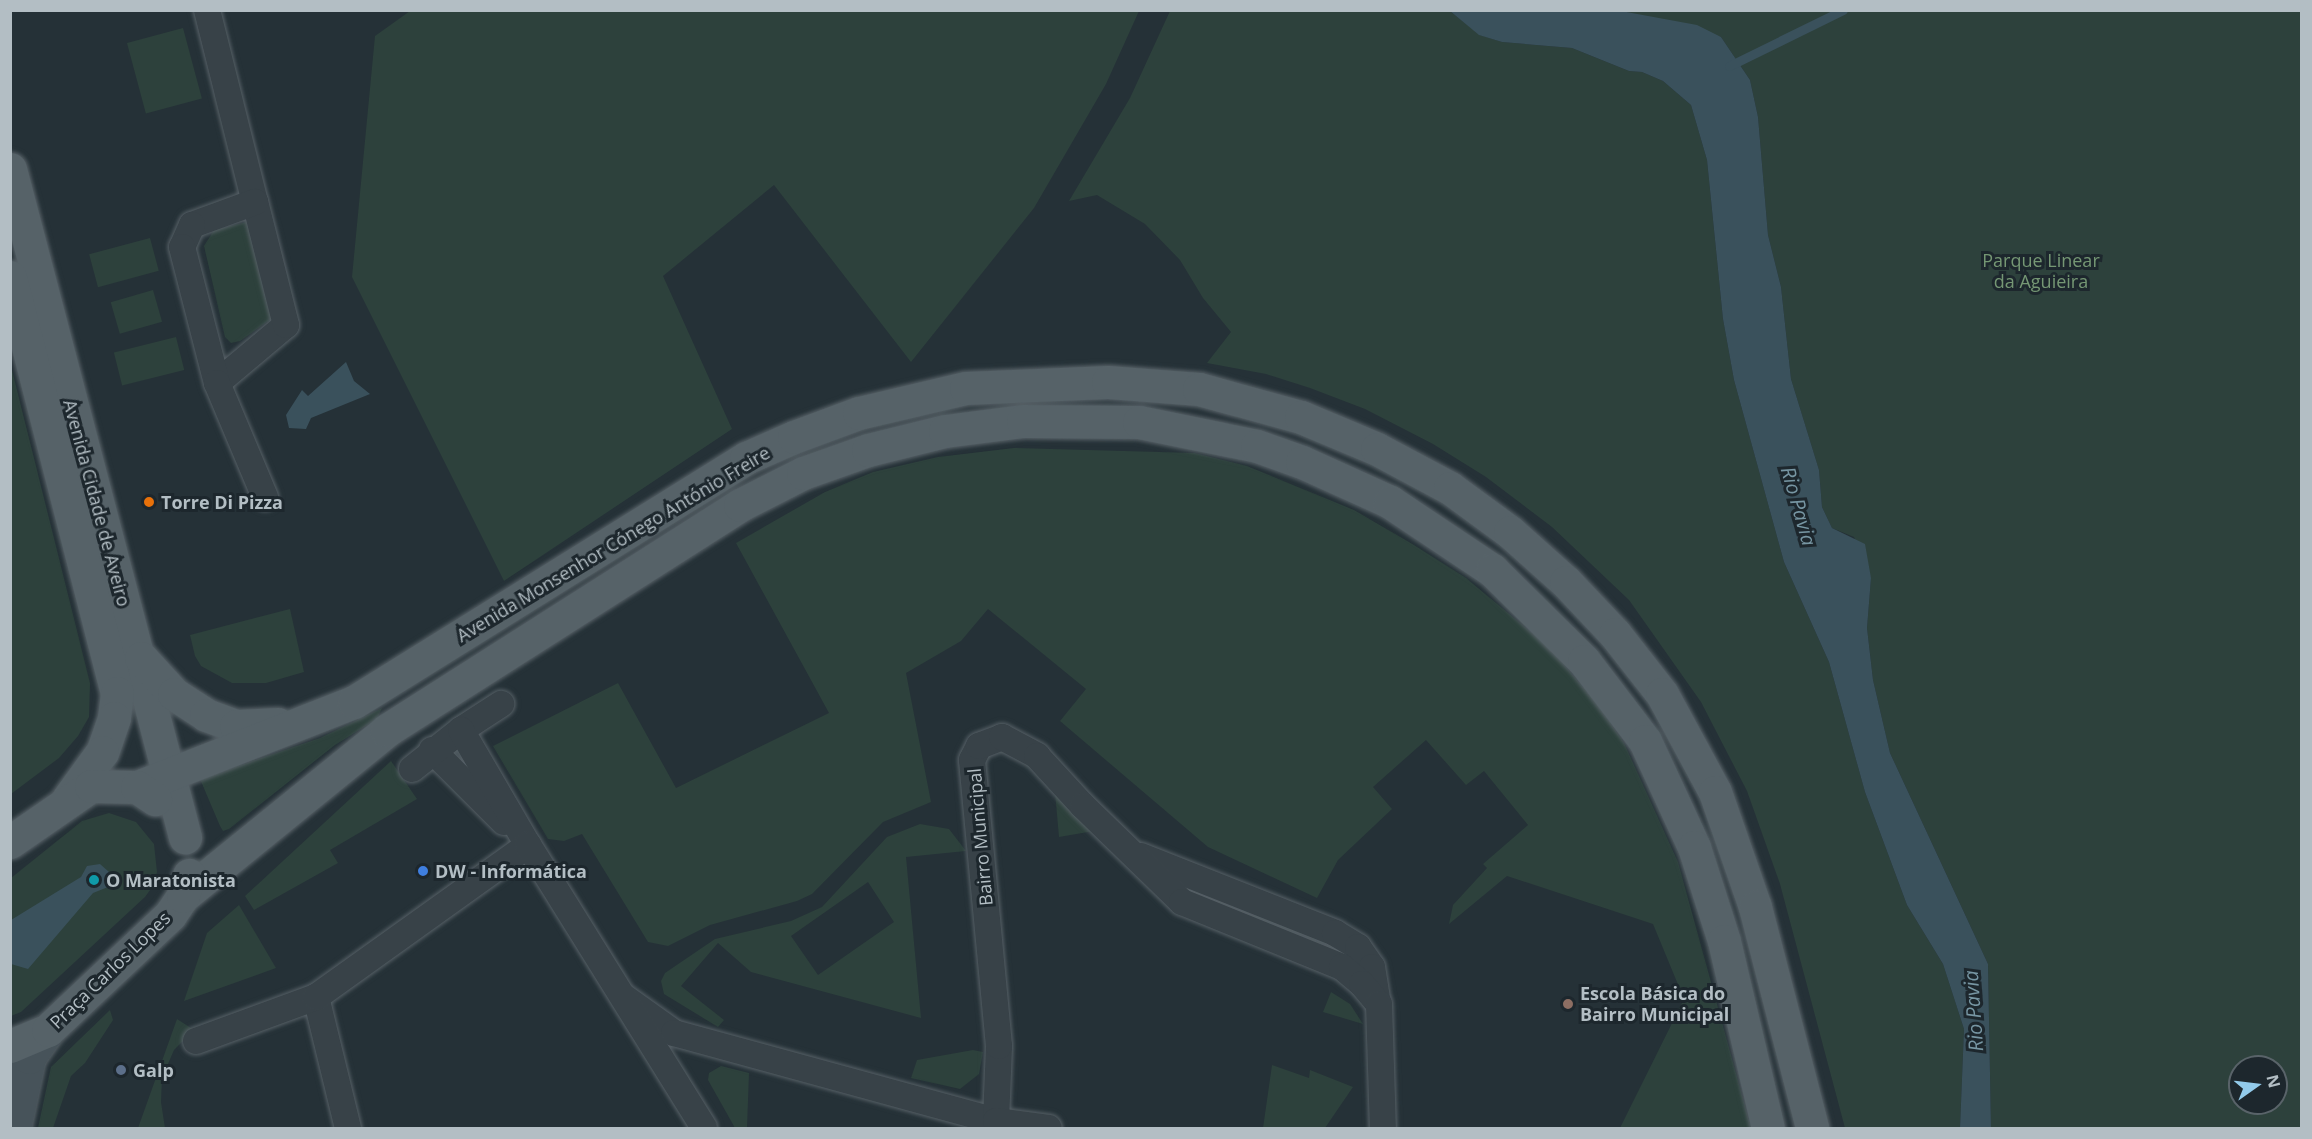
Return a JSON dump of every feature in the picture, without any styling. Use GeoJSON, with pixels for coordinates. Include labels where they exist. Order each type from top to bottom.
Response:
{"type":"FeatureCollection","features":[{"type":"Feature","properties":{"kind":"main road","name":"Avenida Cidade de Aveiro"},"geometry":{"type":"LineString","coordinates":[[10,169],[184,837]]}},
{"type":"Feature","properties":{"kind":"main road","name":"Avenida Cidade de Aveiro"},"geometry":{"type":"LineString","coordinates":[[10,277],[117,693],[114,718],[102,752],[68,799]]}},
{"type":"Feature","properties":{"kind":"main road","name":"Avenida Monsenhor Cónego António Freire"},"geometry":{"type":"LineString","coordinates":[[137,787],[315,718],[389,681],[746,458],[859,413],[966,388],[1038,383],[1149,383],[1249,400],[1339,432],[1450,488],[1527,547],[1616,634],[1662,694],[1715,792],[1755,907],[1812,1128]]}},
{"type":"Feature","properties":{"kind":"main road","name":"Avenida Monsenhor Cónego António Freire"},"geometry":{"type":"LineString","coordinates":[[183,896],[387,730],[740,505],[803,473],[868,450],[945,430],[1023,421],[1139,422],[1257,446],[1302,462],[1390,502],[1492,570],[1584,660],[1646,741],[1672,793],[1694,847],[1724,941],[1768,1128]]}},
{"type":"Feature","properties":{"kind":"main road"},"geometry":{"type":"LineString","coordinates":[[134,647],[174,694],[220,722],[261,726],[315,718]]}},
{"type":"Feature","properties":{"kind":"main road"},"geometry":{"type":"LineString","coordinates":[[10,842],[68,799],[91,786],[137,787]]}},
{"type":"Feature","properties":{"kind":"main road","name":"Praça Carlos Lopes"},"geometry":{"type":"LineString","coordinates":[[10,1046],[48,1030],[170,915],[183,896],[189,859],[184,837],[166,806],[137,787]]}},
{"type":"Feature","properties":{"kind":"main road"},"geometry":{"type":"LineString","coordinates":[[14,1128],[26,1067],[48,1030]]}},
{"type":"Feature","properties":{"kind":"street"},"geometry":{"type":"LineString","coordinates":[[207,10],[286,325],[217,382]]}},
{"type":"Feature","properties":{"kind":"street"},"geometry":{"type":"LineString","coordinates":[[255,202],[192,225],[182,247],[217,382],[265,497]]}},
{"type":"Feature","properties":{"kind":"street"},"geometry":{"type":"LineString","coordinates":[[412,769],[432,750],[501,704]]}},
{"type":"Feature","properties":{"kind":"street"},"geometry":{"type":"LineString","coordinates":[[461,730],[528,845],[704,1128]]}},
{"type":"Feature","properties":{"kind":"street","name":"Bairro Municipal"},"geometry":{"type":"LineString","coordinates":[[996,1124],[999,1046],[972,760],[979,746],[1002,736],[1020,743],[1182,902],[1342,968],[1379,1004],[1383,1128]]}},
{"type":"Feature","properties":{"kind":"street"},"geometry":{"type":"LineString","coordinates":[[432,750],[528,845]]}},
{"type":"Feature","properties":{"kind":"street"},"geometry":{"type":"LineString","coordinates":[[196,1041],[316,997],[528,845]]}},
{"type":"Feature","properties":{"kind":"street"},"geometry":{"type":"LineString","coordinates":[[316,997],[348,1128]]}},
{"type":"Feature","properties":{"kind":"street"},"geometry":{"type":"LineString","coordinates":[[625,998],[658,1025],[692,1039],[996,1124],[1049,1128]]}},
{"type":"Feature","properties":{"kind":"street"},"geometry":{"type":"LineString","coordinates":[[667,1066],[669,1044],[678,1038],[692,1039]]}},
{"type":"Feature","properties":{"kind":"green space"},"geometry":{"type":"Polygon","coordinates":[[[410,11],[1139,11],[1106,84],[1034,208],[911,362],[774,185],[663,276],[732,429],[504,581],[352,277],[375,36],[410,11]]]}},
{"type":"Feature","properties":{"kind":"green space"},"geometry":{"type":"Polygon","coordinates":[[[1170,11],[1450,11],[1480,35],[1502,42],[1572,48],[1629,71],[1642,72],[1663,81],[1691,105],[1707,160],[1723,319],[1734,380],[1784,562],[1829,662],[1865,792],[1907,905],[1943,964],[1964,1029],[1960,1128],[1845,1128],[1780,884],[1747,791],[1701,702],[1629,600],[1552,527],[1486,477],[1433,444],[1365,409],[1310,388],[1266,374],[1207,363],[1231,332],[1203,298],[1180,260],[1145,224],[1097,195],[1069,201],[1130,98],[1170,11]]]}},
{"type":"Feature","properties":{"kind":"green space","name":"Parque Linear da Aguieira"},"geometry":{"type":"Polygon","coordinates":[[[1621,11],[2301,11],[2301,1128],[1991,1128],[1988,964],[1890,753],[1873,680],[1867,628],[1871,578],[1854,537],[1832,528],[1822,507],[1819,470],[1791,379],[1781,287],[1768,235],[1758,117],[1750,80],[1721,37],[1621,11]]]}},
{"type":"Feature","properties":{"kind":"green space"},"geometry":{"type":"Polygon","coordinates":[[[183,28],[202,99],[146,114],[127,43],[183,28]]]}},
{"type":"Feature","properties":{"kind":"green space"},"geometry":{"type":"Polygon","coordinates":[[[247,222],[271,319],[240,341],[231,343],[225,337],[204,246],[214,230],[247,222]]]}},
{"type":"Feature","properties":{"kind":"green space"},"geometry":{"type":"Polygon","coordinates":[[[150,238],[159,271],[98,287],[89,254],[150,238]]]}},
{"type":"Feature","properties":{"kind":"green space"},"geometry":{"type":"Polygon","coordinates":[[[153,290],[162,322],[120,334],[111,302],[153,290]]]}},
{"type":"Feature","properties":{"kind":"green space"},"geometry":{"type":"Polygon","coordinates":[[[176,337],[184,370],[122,385],[114,352],[176,337]]]}},
{"type":"Feature","properties":{"kind":"green space"},"geometry":{"type":"Polygon","coordinates":[[[11,366],[90,683],[89,717],[78,736],[59,758],[11,794],[11,366]]]}},
{"type":"Feature","properties":{"kind":"green space"},"geometry":{"type":"Polygon","coordinates":[[[1014,448],[1195,453],[1247,466],[1354,510],[1414,545],[1466,578],[1549,647],[1598,705],[1624,743],[1678,862],[1751,1128],[1620,1128],[1684,999],[1653,924],[1507,876],[1449,924],[1453,905],[1487,868],[1483,864],[1528,825],[1484,771],[1466,785],[1426,740],[1373,787],[1392,809],[1338,860],[1317,898],[1208,847],[1060,721],[1086,689],[988,609],[961,641],[906,673],[931,802],[883,822],[812,894],[797,901],[710,925],[668,946],[648,942],[582,834],[564,841],[548,839],[493,746],[618,683],[676,788],[829,713],[736,543],[825,492],[873,472],[938,457],[1014,448]]]}},
{"type":"Feature","properties":{"kind":"green space"},"geometry":{"type":"Polygon","coordinates":[[[290,609],[304,672],[266,683],[232,683],[201,666],[195,656],[190,635],[290,609]]]}},
{"type":"Feature","properties":{"kind":"green space"},"geometry":{"type":"Polygon","coordinates":[[[382,708],[377,719],[335,745],[229,829],[223,831],[200,779],[320,738],[382,708]]]}},
{"type":"Feature","properties":{"kind":"green space"},"geometry":{"type":"Polygon","coordinates":[[[391,761],[417,799],[330,850],[338,863],[254,910],[245,896],[391,761]]]}},
{"type":"Feature","properties":{"kind":"green space"},"geometry":{"type":"Polygon","coordinates":[[[1055,792],[1094,831],[1059,837],[1055,792]]]}},
{"type":"Feature","properties":{"kind":"green space"},"geometry":{"type":"Polygon","coordinates":[[[109,813],[136,822],[154,844],[157,872],[153,886],[145,897],[21,1012],[11,1016],[11,878],[82,821],[109,813]]]}},
{"type":"Feature","properties":{"kind":"green space"},"geometry":{"type":"Polygon","coordinates":[[[920,824],[949,829],[966,851],[906,857],[921,1018],[751,972],[718,943],[681,986],[724,1020],[718,1027],[664,994],[661,981],[665,973],[715,939],[791,921],[822,907],[887,837],[920,824]],[[868,882],[791,936],[818,975],[894,922],[868,882]]]}},
{"type":"Feature","properties":{"kind":"green space"},"geometry":{"type":"Polygon","coordinates":[[[239,905],[276,968],[184,1001],[207,933],[239,905]]]}},
{"type":"Feature","properties":{"kind":"green space"},"geometry":{"type":"Polygon","coordinates":[[[1331,992],[1350,1004],[1363,1024],[1323,1012],[1331,992]]]}},
{"type":"Feature","properties":{"kind":"green space"},"geometry":{"type":"Polygon","coordinates":[[[110,1010],[113,1020],[85,1063],[71,1076],[53,1128],[38,1128],[51,1067],[110,1010]]]}},
{"type":"Feature","properties":{"kind":"green space"},"geometry":{"type":"Polygon","coordinates":[[[177,1019],[194,1030],[174,1050],[162,1078],[161,1102],[165,1128],[138,1128],[177,1019]]]}},
{"type":"Feature","properties":{"kind":"green space"},"geometry":{"type":"Polygon","coordinates":[[[973,1050],[983,1052],[979,1074],[960,1089],[911,1078],[917,1060],[973,1050]]]}},
{"type":"Feature","properties":{"kind":"green space"},"geometry":{"type":"Polygon","coordinates":[[[1272,1065],[1309,1078],[1310,1070],[1353,1087],[1325,1128],[1263,1128],[1272,1065]]]}},
{"type":"Feature","properties":{"kind":"green space"},"geometry":{"type":"Polygon","coordinates":[[[721,1066],[749,1073],[747,1128],[735,1128],[708,1080],[709,1073],[721,1066]]]}},
{"type":"Feature","properties":{"kind":"water","name":"Rio Pavia"},"geometry":{"type":"Polygon","coordinates":[[[1450,11],[1621,11],[1697,25],[1721,37],[1750,80],[1758,117],[1768,235],[1781,287],[1791,379],[1819,470],[1822,507],[1832,528],[1865,544],[1871,578],[1867,628],[1873,680],[1890,753],[1988,964],[1991,1128],[1960,1128],[1964,1029],[1943,964],[1907,905],[1865,792],[1829,662],[1784,562],[1734,380],[1723,319],[1707,160],[1691,105],[1663,81],[1642,72],[1629,71],[1572,48],[1502,42],[1479,35],[1450,11]]]}},
{"type":"Feature","properties":{"kind":"water"},"geometry":{"type":"Polygon","coordinates":[[[346,362],[354,381],[370,394],[311,418],[306,429],[289,428],[286,415],[302,390],[308,396],[346,362]]]}},
{"type":"Feature","properties":{"kind":"water"},"geometry":{"type":"Polygon","coordinates":[[[100,864],[109,872],[108,887],[93,893],[28,969],[11,964],[11,920],[81,877],[87,866],[100,864]]]}},
{"type":"Feature","properties":{"kind":"waterway"},"geometry":{"type":"LineString","coordinates":[[1729,66],[1843,10]]}},
{"type":"Feature","properties":{"kind":"place","name":"Torre Di Pizza"},"geometry":{"type":"Point","coordinates":[149,502]}},
{"type":"Feature","properties":{"kind":"place","name":"DW - Informática"},"geometry":{"type":"Point","coordinates":[423,871]}},
{"type":"Feature","properties":{"kind":"place","name":"O Maratonista"},"geometry":{"type":"Point","coordinates":[94,880]}},
{"type":"Feature","properties":{"kind":"place","name":"Escola Básica do Bairro Municipal"},"geometry":{"type":"Point","coordinates":[1568,1004]}},
{"type":"Feature","properties":{"kind":"place","name":"Galp"},"geometry":{"type":"Point","coordinates":[121,1070]}}]}
